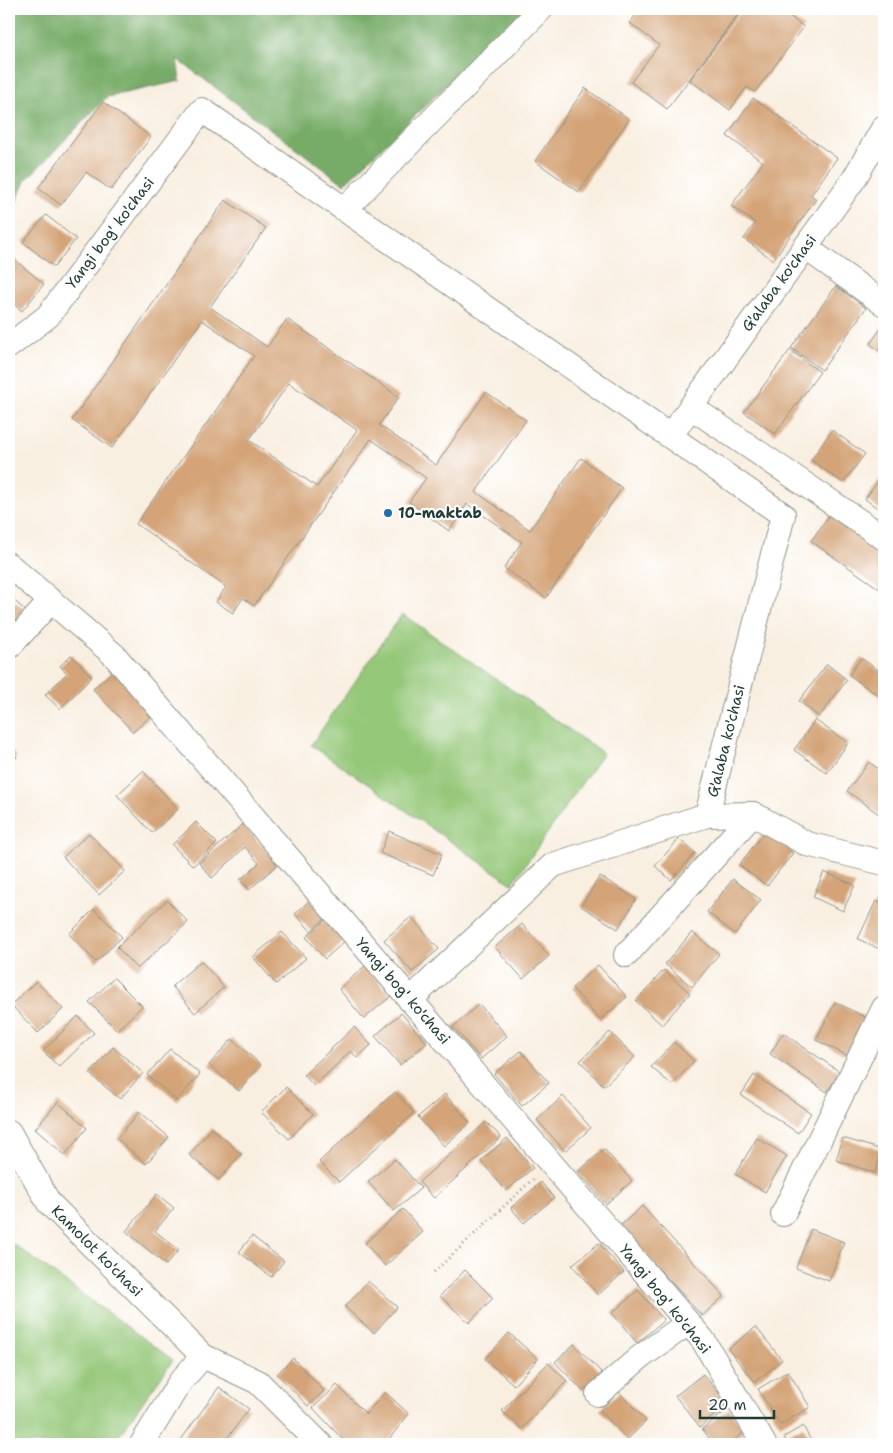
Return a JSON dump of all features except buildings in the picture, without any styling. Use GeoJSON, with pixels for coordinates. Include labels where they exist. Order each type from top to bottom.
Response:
{"type":"FeatureCollection","features":[{"type":"Feature","properties":{"kind":"street"},"geometry":{"type":"LineString","coordinates":[[541,9],[344,209],[670,436]]}},
{"type":"Feature","properties":{"kind":"street","name":"Yangi bog' ko'chasi"},"geometry":{"type":"LineString","coordinates":[[9,346],[48,316],[202,110],[344,209]]}},
{"type":"Feature","properties":{"kind":"street","name":"G'alaba ko'chasi"},"geometry":{"type":"LineString","coordinates":[[753,814],[708,815],[783,515],[670,436],[854,179],[884,127]]}},
{"type":"Feature","properties":{"kind":"street"},"geometry":{"type":"LineString","coordinates":[[805,247],[884,304]]}},
{"type":"Feature","properties":{"kind":"street"},"geometry":{"type":"LineString","coordinates":[[691,407],[884,538]]}},
{"type":"Feature","properties":{"kind":"street","name":"Yangi bog' ko'chasi"},"geometry":{"type":"LineString","coordinates":[[9,565],[114,655],[703,1340],[764,1444]]}},
{"type":"Feature","properties":{"kind":"street"},"geometry":{"type":"LineString","coordinates":[[9,647],[51,601]]}},
{"type":"Feature","properties":{"kind":"street"},"geometry":{"type":"LineString","coordinates":[[626,955],[753,814],[807,844],[884,863]]}},
{"type":"Feature","properties":{"kind":"street"},"geometry":{"type":"LineString","coordinates":[[410,1000],[553,865],[708,815]]}},
{"type":"Feature","properties":{"kind":"street"},"geometry":{"type":"LineString","coordinates":[[783,1214],[884,1008]]}},
{"type":"Feature","properties":{"kind":"street","name":"Kamolot ko'chasi"},"geometry":{"type":"LineString","coordinates":[[9,1132],[49,1204],[203,1356],[258,1382],[320,1444]]}},
{"type":"Feature","properties":{"kind":"street"},"geometry":{"type":"LineString","coordinates":[[598,1394],[639,1358],[688,1323]]}},
{"type":"Feature","properties":{"kind":"street"},"geometry":{"type":"LineString","coordinates":[[142,1444],[180,1382],[203,1356]]}},
{"type":"Feature","properties":{"kind":"path"},"geometry":{"type":"LineString","coordinates":[[434,1272],[550,1163]]}},
{"type":"Feature","properties":{"kind":"green space"},"geometry":{"type":"Polygon","coordinates":[[[9,9],[526,9],[344,184],[177,59],[180,81],[107,97],[25,181],[9,220],[9,9]]]}},
{"type":"Feature","properties":{"kind":"green space"},"geometry":{"type":"Polygon","coordinates":[[[402,614],[603,753],[512,884],[311,745],[402,614]]]}},
{"type":"Feature","properties":{"kind":"green space"},"geometry":{"type":"Polygon","coordinates":[[[9,1241],[173,1360],[113,1444],[9,1444],[9,1241]]]}},
{"type":"Feature","properties":{"kind":"place","name":"10-maktab"},"geometry":{"type":"Point","coordinates":[388,513]}}]}
